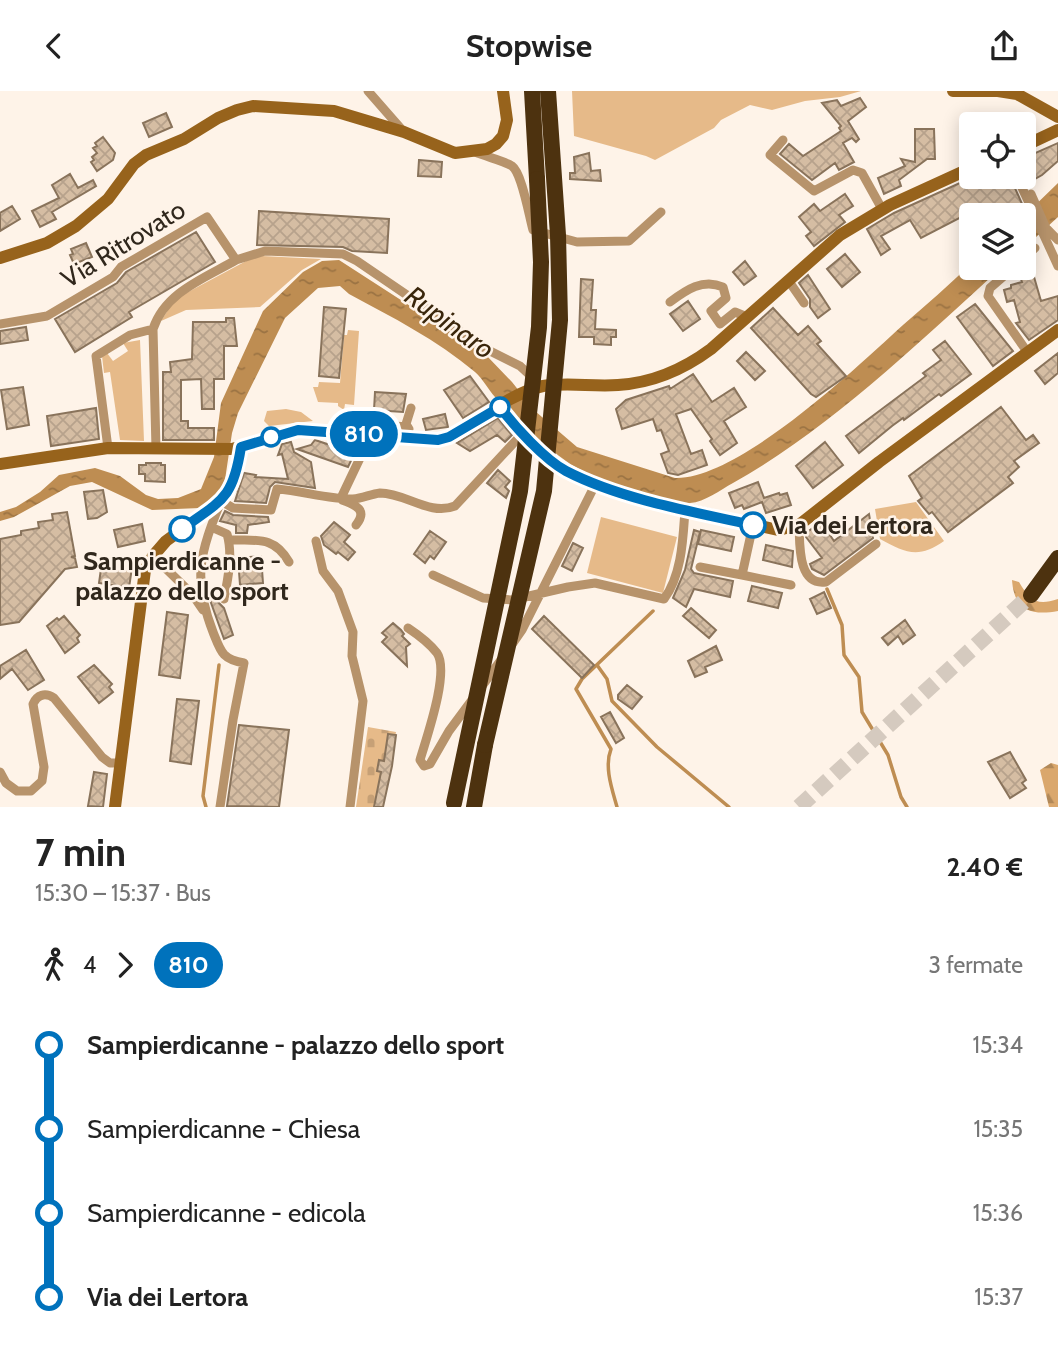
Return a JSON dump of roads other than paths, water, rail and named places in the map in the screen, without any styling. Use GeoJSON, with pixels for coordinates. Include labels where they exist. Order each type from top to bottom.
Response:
{"type":"FeatureCollection","features":[{"type":"Feature","properties":{"kind":"highway"},"geometry":{"type":"LineString","coordinates":[[454,806],[520,491],[539,327],[541,262],[532,91]]}},
{"type":"Feature","properties":{"kind":"highway"},"geometry":{"type":"LineString","coordinates":[[474,807],[485,745],[544,491],[561,320],[548,91]]}},
{"type":"Feature","properties":{"kind":"highway"},"geometry":{"type":"LineString","coordinates":[[1058,558],[1031,595],[1058,575]]}},
{"type":"Feature","properties":{"kind":"highway"},"geometry":{"type":"LineString","coordinates":[[481,807],[485,745]]}},
{"type":"Feature","properties":{"kind":"main road"},"geometry":{"type":"LineString","coordinates":[[0,258],[47,243],[76,226],[108,199],[134,164],[146,155],[184,139],[218,118],[237,110],[253,106],[334,111],[404,132],[455,153],[475,152],[487,149],[503,136],[507,120],[503,91]]}},
{"type":"Feature","properties":{"kind":"main road"},"geometry":{"type":"LineString","coordinates":[[953,91],[998,91],[1017,94],[1058,117]]}},
{"type":"Feature","properties":{"kind":"main road"},"geometry":{"type":"LineString","coordinates":[[1036,140],[1058,130]]}},
{"type":"Feature","properties":{"kind":"main road"},"geometry":{"type":"LineString","coordinates":[[0,464],[108,448],[237,448],[298,430],[424,440],[449,437],[524,392],[542,387],[583,384],[619,386],[659,377],[691,363],[711,349],[839,235],[882,209],[959,174]]}},
{"type":"Feature","properties":{"kind":"main road"},"geometry":{"type":"LineString","coordinates":[[500,407],[522,434],[564,470],[620,494],[778,530],[799,525],[891,453],[1058,330]]}},
{"type":"Feature","properties":{"kind":"main road"},"geometry":{"type":"LineString","coordinates":[[115,807],[145,570],[166,541],[221,502],[231,489],[237,448]]}},
{"type":"Feature","properties":{"kind":"street"},"geometry":{"type":"LineString","coordinates":[[368,91],[404,132]]}},
{"type":"Feature","properties":{"kind":"street"},"geometry":{"type":"LineString","coordinates":[[783,139],[770,155],[814,191],[853,170],[858,170],[882,209]]}},
{"type":"Feature","properties":{"kind":"street"},"geometry":{"type":"LineString","coordinates":[[475,152],[513,167],[521,178],[533,230],[577,242],[629,241],[661,212]]}},
{"type":"Feature","properties":{"kind":"street"},"geometry":{"type":"LineString","coordinates":[[1036,212],[1058,266]]}},
{"type":"Feature","properties":{"kind":"street","name":"Via Ritrovato"},"geometry":{"type":"LineString","coordinates":[[0,324],[47,316],[113,277],[121,267],[207,217],[236,260]]}},
{"type":"Feature","properties":{"kind":"street"},"geometry":{"type":"LineString","coordinates":[[1044,230],[1058,240]]}},
{"type":"Feature","properties":{"kind":"street"},"geometry":{"type":"LineString","coordinates":[[156,449],[153,329],[157,316],[174,296],[236,260],[265,251],[343,254],[390,281],[486,349],[520,366],[542,387]]}},
{"type":"Feature","properties":{"kind":"street"},"geometry":{"type":"LineString","coordinates":[[788,280],[804,303]]}},
{"type":"Feature","properties":{"kind":"street"},"geometry":{"type":"LineString","coordinates":[[999,280],[990,288],[988,296],[1028,353]]}},
{"type":"Feature","properties":{"kind":"street"},"geometry":{"type":"LineString","coordinates":[[670,302],[693,287],[706,283],[715,284],[723,287],[726,293],[726,298],[710,311],[720,324],[735,312],[747,317]]}},
{"type":"Feature","properties":{"kind":"street"},"geometry":{"type":"LineString","coordinates":[[108,448],[96,356],[130,335],[153,329]]}},
{"type":"Feature","properties":{"kind":"street"},"geometry":{"type":"LineString","coordinates":[[353,413],[364,414],[370,424],[409,428],[406,425],[411,408]]}},
{"type":"Feature","properties":{"kind":"street"},"geometry":{"type":"LineString","coordinates":[[220,807],[244,663],[229,660],[220,651],[206,614],[199,583],[201,559],[221,502],[233,508],[271,510],[277,489],[356,499],[382,493],[444,510],[455,506],[522,434]]}},
{"type":"Feature","properties":{"kind":"street"},"geometry":{"type":"LineString","coordinates":[[341,498],[370,435]]}},
{"type":"Feature","properties":{"kind":"street"},"geometry":{"type":"LineString","coordinates":[[408,628],[437,654],[440,661],[439,680],[420,760],[424,766],[430,764],[449,731],[522,630],[596,483]]}},
{"type":"Feature","properties":{"kind":"street"},"geometry":{"type":"LineString","coordinates":[[341,498],[357,506],[362,512],[362,518],[356,525]]}},
{"type":"Feature","properties":{"kind":"street"},"geometry":{"type":"LineString","coordinates":[[433,575],[483,598],[512,600],[594,583],[664,599],[670,590],[680,557],[685,510]]}},
{"type":"Feature","properties":{"kind":"street"},"geometry":{"type":"LineString","coordinates":[[742,575],[753,525]]}},
{"type":"Feature","properties":{"kind":"street"},"geometry":{"type":"LineString","coordinates":[[799,525],[804,570],[820,583],[826,582],[876,544]]}},
{"type":"Feature","properties":{"kind":"street"},"geometry":{"type":"LineString","coordinates":[[211,527],[227,534],[229,540],[229,574],[224,599]]}},
{"type":"Feature","properties":{"kind":"street"},"geometry":{"type":"LineString","coordinates":[[229,540],[271,542],[283,550],[289,562]]}},
{"type":"Feature","properties":{"kind":"street"},"geometry":{"type":"LineString","coordinates":[[316,541],[323,571],[338,591],[354,632],[352,656],[363,701],[350,807]]}},
{"type":"Feature","properties":{"kind":"street"},"geometry":{"type":"LineString","coordinates":[[153,556],[192,594],[206,614]]}},
{"type":"Feature","properties":{"kind":"street"},"geometry":{"type":"LineString","coordinates":[[700,567],[791,585]]}},
{"type":"Feature","properties":{"kind":"street"},"geometry":{"type":"LineString","coordinates":[[0,772],[5,783],[17,792],[31,791],[42,781],[44,767],[33,704],[38,697],[46,695],[54,698],[102,757],[110,763],[120,763]]}},
{"type":"Feature","properties":{"kind":"water"},"geometry":{"type":"Polygon","coordinates":[[[1058,183],[1058,217],[1036,237],[1036,204],[1058,183]]]}},
{"type":"Feature","properties":{"kind":"water"},"geometry":{"type":"Polygon","coordinates":[[[339,260],[486,355],[535,411],[577,447],[675,478],[701,474],[731,461],[762,442],[827,393],[959,275],[959,280],[988,280],[873,383],[805,437],[712,495],[690,503],[644,495],[577,468],[529,431],[492,394],[478,375],[460,360],[340,286],[318,288],[285,318],[238,413],[232,433],[223,493],[200,508],[152,510],[92,482],[70,486],[14,517],[0,521],[0,512],[16,507],[40,492],[59,475],[95,468],[120,476],[146,495],[158,499],[178,498],[201,489],[214,457],[221,403],[263,311],[303,272],[322,261],[339,260]]]}},
{"type":"Feature","properties":{"kind":"waterway"},"geometry":{"type":"LineString","coordinates":[[827,589],[842,625],[844,655],[859,677],[862,712],[888,755],[901,797],[907,807]]}},
{"type":"Feature","properties":{"kind":"waterway"},"geometry":{"type":"LineString","coordinates":[[617,807],[609,771],[611,749],[576,689],[582,679],[653,611]]}},
{"type":"Feature","properties":{"kind":"waterway"},"geometry":{"type":"LineString","coordinates":[[206,807],[203,796],[219,665]]}},
{"type":"Feature","properties":{"kind":"waterway"},"geometry":{"type":"LineString","coordinates":[[597,665],[607,679],[612,701],[657,747],[729,807]]}},
{"type":"Feature","properties":{"kind":"tunnel"},"geometry":{"type":"LineString","coordinates":[[799,807],[1031,595]]}},
{"type":"Feature","properties":{"kind":"place","name":"Via dei Lertora"},"geometry":{"type":"Point","coordinates":[753,525]}},
{"type":"Feature","properties":{"kind":"place","name":"Sampierdicanne - palazzo dello sport"},"geometry":{"type":"Point","coordinates":[182,529]}},
{"type":"Feature","properties":{"kind":"water label","name":"Rupinaro"},"geometry":{"type":"Point","coordinates":[450,322]}}]}
